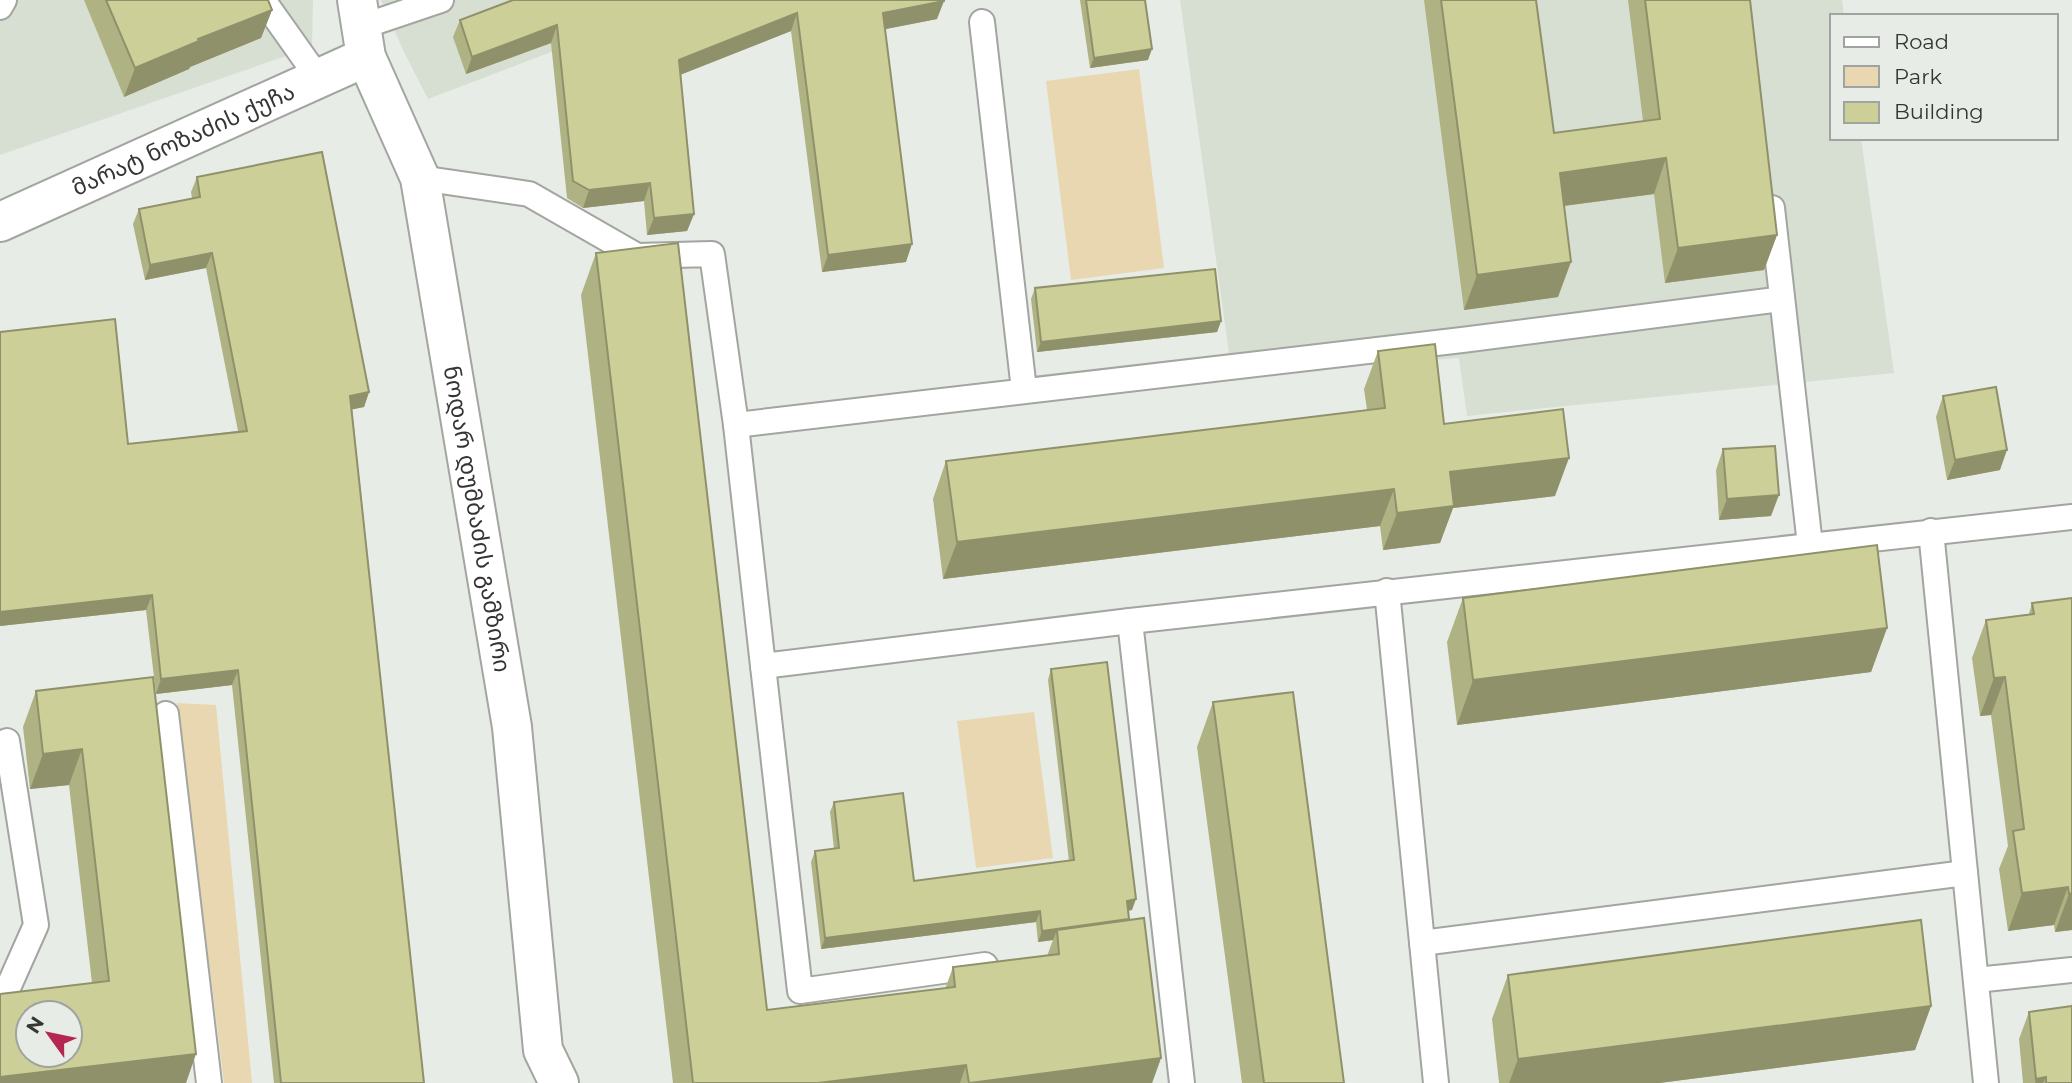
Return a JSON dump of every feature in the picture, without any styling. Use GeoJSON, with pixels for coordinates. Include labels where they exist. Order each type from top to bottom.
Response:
{"type":"FeatureCollection","features":[{"type":"Feature","properties":{"kind":"street","name":"მარატ ნოზაძის ქუჩა"},"geometry":{"type":"LineString","coordinates":[[0,222],[319,79],[361,28]]}},
{"type":"Feature","properties":{"kind":"street","name":"ნოდარ დუმბაძის გამზირი"},"geometry":{"type":"LineString","coordinates":[[361,28],[420,178],[512,727],[543,1072]]}},
{"type":"Feature","properties":{"kind":"lane"},"geometry":{"type":"LineString","coordinates":[[0,7],[4,0]]}},
{"type":"Feature","properties":{"kind":"lane"},"geometry":{"type":"LineString","coordinates":[[263,0],[319,79]]}},
{"type":"Feature","properties":{"kind":"lane"},"geometry":{"type":"LineString","coordinates":[[361,28],[441,0]]}},
{"type":"Feature","properties":{"kind":"lane"},"geometry":{"type":"LineString","coordinates":[[982,22],[1024,390]]}},
{"type":"Feature","properties":{"kind":"lane"},"geometry":{"type":"LineString","coordinates":[[420,178],[529,194],[636,256],[712,254],[736,425],[800,991],[1003,962]]}},
{"type":"Feature","properties":{"kind":"lane"},"geometry":{"type":"LineString","coordinates":[[1770,190],[1810,545]]}},
{"type":"Feature","properties":{"kind":"lane"},"geometry":{"type":"LineString","coordinates":[[736,425],[1462,340],[1782,299]]}},
{"type":"Feature","properties":{"kind":"lane"},"geometry":{"type":"LineString","coordinates":[[763,666],[1387,591],[2072,517]]}},
{"type":"Feature","properties":{"kind":"lane"},"geometry":{"type":"LineString","coordinates":[[1931,531],[1986,1083]]}},
{"type":"Feature","properties":{"kind":"lane"},"geometry":{"type":"LineString","coordinates":[[1387,591],[1436,1083]]}},
{"type":"Feature","properties":{"kind":"lane"},"geometry":{"type":"LineString","coordinates":[[1129,621],[1182,1083]]}},
{"type":"Feature","properties":{"kind":"lane"},"geometry":{"type":"LineString","coordinates":[[166,714],[209,1083]]}},
{"type":"Feature","properties":{"kind":"lane"},"geometry":{"type":"LineString","coordinates":[[0,998],[4,997],[36,925],[7,741]]}},
{"type":"Feature","properties":{"kind":"lane"},"geometry":{"type":"LineString","coordinates":[[1422,943],[1965,873]]}},
{"type":"Feature","properties":{"kind":"lane"},"geometry":{"type":"LineString","coordinates":[[1139,943],[1166,939]]}},
{"type":"Feature","properties":{"kind":"lane"},"geometry":{"type":"LineString","coordinates":[[1976,980],[2072,970]]}},
{"type":"Feature","properties":{"kind":"shaded area"},"geometry":{"type":"Polygon","coordinates":[[[0,0],[313,0],[312,47],[0,155],[0,0]]]}},
{"type":"Feature","properties":{"kind":"shaded area"},"geometry":{"type":"Polygon","coordinates":[[[381,0],[687,0],[428,99],[381,0]]]}},
{"type":"Feature","properties":{"kind":"shaded area"},"geometry":{"type":"Polygon","coordinates":[[[1180,0],[1842,0],[1844,14],[1830,14],[1830,140],[1861,140],[1894,373],[1467,416],[1459,358],[1232,375],[1180,0]]]}},
{"type":"Feature","properties":{"kind":"green space"},"geometry":{"type":"Polygon","coordinates":[[[1139,69],[1164,268],[1071,280],[1046,81],[1139,69]]]}},
{"type":"Feature","properties":{"kind":"green space"},"geometry":{"type":"Polygon","coordinates":[[[177,703],[216,705],[252,1083],[224,1083],[177,703]]]}},
{"type":"Feature","properties":{"kind":"green space"},"geometry":{"type":"Polygon","coordinates":[[[1034,712],[1053,858],[976,868],[957,721],[1034,712]]]}},
{"type":"Feature","properties":{"kind":"building"},"geometry":{"type":"Polygon","coordinates":[[[106,0],[268,0],[272,10],[198,39],[199,41],[135,68],[106,0]]]}},
{"type":"Feature","properties":{"kind":"building"},"geometry":{"type":"Polygon","coordinates":[[[513,0],[944,0],[883,13],[912,244],[828,255],[797,13],[679,60],[694,214],[654,218],[650,183],[589,190],[573,181],[557,25],[472,57],[460,20],[513,0]]]}},
{"type":"Feature","properties":{"kind":"building"},"geometry":{"type":"Polygon","coordinates":[[[1086,0],[1145,0],[1152,49],[1094,58],[1086,0]]]}},
{"type":"Feature","properties":{"kind":"building"},"geometry":{"type":"Polygon","coordinates":[[[1441,0],[1536,0],[1554,133],[1660,119],[1645,0],[1750,0],[1777,235],[1678,248],[1666,158],[1560,173],[1571,262],[1477,275],[1441,0]]]}},
{"type":"Feature","properties":{"kind":"building"},"geometry":{"type":"Polygon","coordinates":[[[322,152],[369,392],[350,396],[424,1083],[281,1083],[238,670],[161,679],[152,595],[0,612],[0,332],[115,319],[128,444],[247,431],[212,253],[150,265],[139,209],[200,197],[197,177],[322,152]]]}},
{"type":"Feature","properties":{"kind":"building"},"geometry":{"type":"Polygon","coordinates":[[[678,243],[767,1010],[955,987],[953,967],[1059,954],[1057,930],[1144,918],[1161,1058],[970,1083],[966,1065],[818,1083],[693,1083],[596,253],[678,243]]]}},
{"type":"Feature","properties":{"kind":"building"},"geometry":{"type":"Polygon","coordinates":[[[1215,269],[1221,321],[1041,342],[1035,288],[1215,269]]]}},
{"type":"Feature","properties":{"kind":"building"},"geometry":{"type":"Polygon","coordinates":[[[1435,344],[1444,424],[1563,409],[1569,458],[1450,472],[1454,506],[1397,513],[1394,489],[957,542],[946,461],[1385,408],[1378,351],[1435,344]]]}},
{"type":"Feature","properties":{"kind":"building"},"geometry":{"type":"Polygon","coordinates":[[[1996,387],[2007,450],[1955,460],[1943,396],[1996,387]]]}},
{"type":"Feature","properties":{"kind":"building"},"geometry":{"type":"Polygon","coordinates":[[[1775,446],[1779,495],[1727,499],[1723,449],[1775,446]]]}},
{"type":"Feature","properties":{"kind":"building"},"geometry":{"type":"Polygon","coordinates":[[[1877,545],[1887,628],[1473,680],[1463,598],[1877,545]]]}},
{"type":"Feature","properties":{"kind":"building"},"geometry":{"type":"Polygon","coordinates":[[[2072,598],[2072,893],[2069,894],[2068,887],[2022,893],[2013,831],[2024,829],[2005,677],[1994,678],[1986,620],[2034,614],[2032,603],[2072,598]]]}},
{"type":"Feature","properties":{"kind":"building"},"geometry":{"type":"Polygon","coordinates":[[[1107,662],[1136,899],[1127,901],[1129,919],[1042,931],[1040,911],[825,938],[815,851],[839,848],[834,802],[903,793],[914,881],[1074,860],[1051,669],[1107,662]]]}},
{"type":"Feature","properties":{"kind":"building"},"geometry":{"type":"Polygon","coordinates":[[[153,677],[196,1054],[84,1067],[84,999],[14,999],[14,1069],[68,1069],[0,1077],[0,994],[109,981],[82,749],[43,754],[36,691],[153,677]]]}},
{"type":"Feature","properties":{"kind":"building"},"geometry":{"type":"Polygon","coordinates":[[[1293,692],[1344,1083],[1264,1083],[1213,702],[1293,692]]]}},
{"type":"Feature","properties":{"kind":"building"},"geometry":{"type":"Polygon","coordinates":[[[1921,920],[1931,1006],[1518,1059],[1508,975],[1921,920]]]}},
{"type":"Feature","properties":{"kind":"building"},"geometry":{"type":"Polygon","coordinates":[[[2072,1006],[2072,1083],[2046,1083],[2046,1077],[2036,1079],[2029,1012],[2072,1006]]]}}]}
